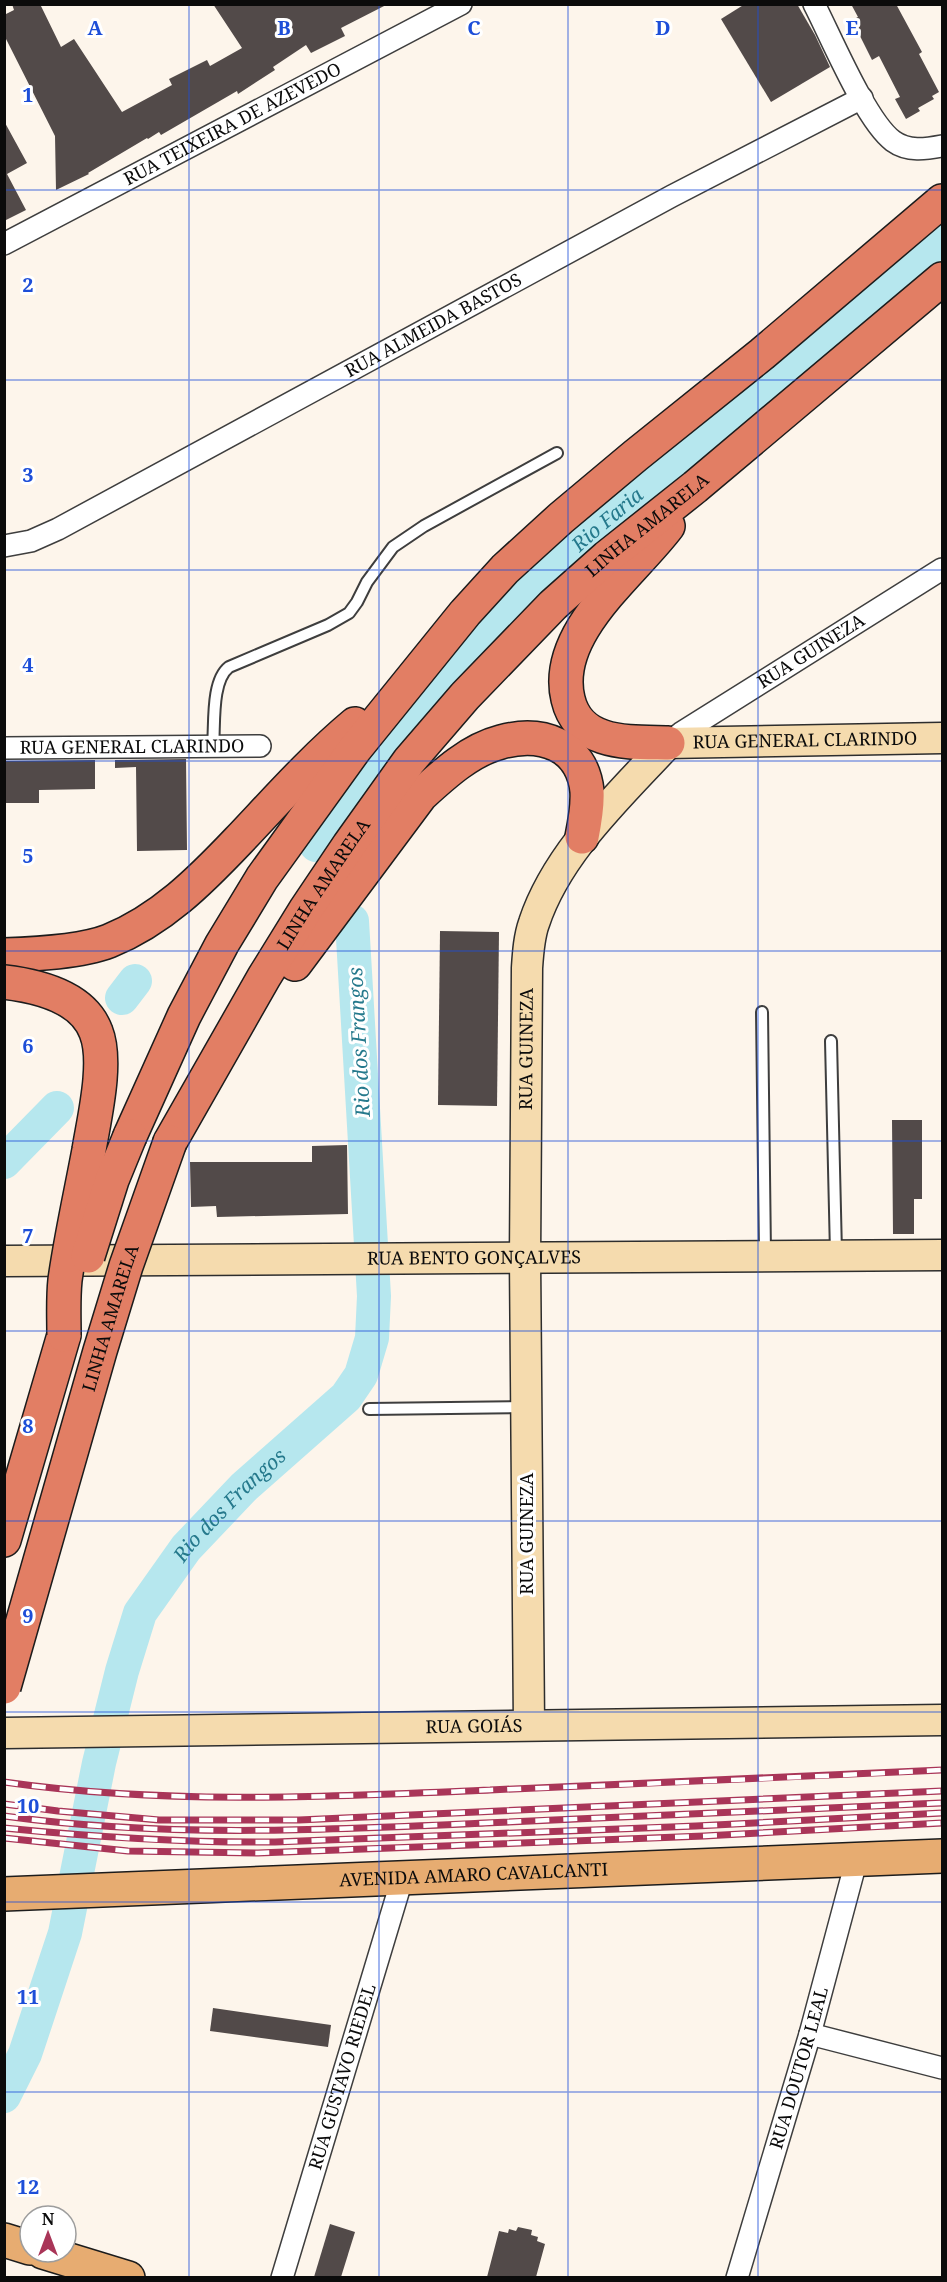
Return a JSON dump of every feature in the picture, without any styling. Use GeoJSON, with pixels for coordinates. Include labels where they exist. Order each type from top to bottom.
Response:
{"type":"FeatureCollection","features":[{"type":"Feature","properties":{"kind":"highway"},"geometry":{"type":"LineString","coordinates":[[4,1540],[112,1179],[184,1016],[227,935],[262,878],[355,749],[465,613],[505,569],[561,518],[762,354],[942,201]]}},
{"type":"Feature","properties":{"kind":"highway","name":"LINHA AMARELA"},"geometry":{"type":"LineString","coordinates":[[4,1687],[100,1350],[134,1243],[170,1142],[197,1091],[306,909],[409,761],[465,696],[553,605],[606,557],[695,487],[942,279]]}},
{"type":"Feature","properties":{"kind":"highway"},"geometry":{"type":"LineString","coordinates":[[668,743],[620,742],[599,736],[585,728],[575,717],[568,702],[564,683],[566,664],[573,644],[600,604],[661,535],[695,487]]}},
{"type":"Feature","properties":{"kind":"highway"},"geometry":{"type":"LineString","coordinates":[[4,955],[60,951],[107,942],[142,926],[173,904],[212,868],[301,775],[351,727],[408,682]]}},
{"type":"Feature","properties":{"kind":"highway"},"geometry":{"type":"LineString","coordinates":[[223,1051],[293,967],[421,795],[446,772],[473,755],[499,742],[523,738],[538,737],[556,743],[570,755],[582,772],[587,791],[582,837]]}},
{"type":"Feature","properties":{"kind":"highway"},"geometry":{"type":"LineString","coordinates":[[4,982],[23,984],[51,992],[72,1003],[88,1017],[97,1033],[100,1070],[96,1108],[65,1283],[64,1335]]}},
{"type":"Feature","properties":{"kind":"main road","name":"AVENIDA AMARO CAVALCANTI"},"geometry":{"type":"LineString","coordinates":[[4,1894],[403,1876],[942,1856]]}},
{"type":"Feature","properties":{"kind":"main road"},"geometry":{"type":"LineString","coordinates":[[4,1902],[73,1890]]}},
{"type":"Feature","properties":{"kind":"main road"},"geometry":{"type":"LineString","coordinates":[[78,2262],[128,2277]]}},
{"type":"Feature","properties":{"kind":"street","name":"RUA TEIXEIRA DE AZEVEDO"},"geometry":{"type":"LineString","coordinates":[[4,244],[461,4]]}},
{"type":"Feature","properties":{"kind":"street"},"geometry":{"type":"LineString","coordinates":[[814,4],[862,98],[880,127],[894,141],[908,148],[926,149],[942,146]]}},
{"type":"Feature","properties":{"kind":"street","name":"RUA ALMEIDA BASTOS"},"geometry":{"type":"LineString","coordinates":[[4,546],[31,540],[58,529],[672,196],[862,98]]}},
{"type":"Feature","properties":{"kind":"street","name":"RUA GUINEZA"},"geometry":{"type":"LineString","coordinates":[[529,1725],[525,1258],[527,968],[534,921],[548,891],[582,837],[668,743],[942,569]]}},
{"type":"Feature","properties":{"kind":"street","name":"RUA GENERAL CLARINDO"},"geometry":{"type":"LineString","coordinates":[[668,743],[942,738]]}},
{"type":"Feature","properties":{"kind":"street","name":"RUA GENERAL CLARINDO"},"geometry":{"type":"LineString","coordinates":[[4,748],[260,746]]}},
{"type":"Feature","properties":{"kind":"street","name":"RUA BENTO GONÇALVES"},"geometry":{"type":"LineString","coordinates":[[4,1261],[942,1255]]}},
{"type":"Feature","properties":{"kind":"street","name":"RUA GOIÁS"},"geometry":{"type":"LineString","coordinates":[[4,1733],[942,1720]]}},
{"type":"Feature","properties":{"kind":"street","name":"RUA DOUTOR LEAL"},"geometry":{"type":"LineString","coordinates":[[737,2277],[810,2034],[857,1858]]}},
{"type":"Feature","properties":{"kind":"street","name":"RUA GUSTAVO RIEDEL"},"geometry":{"type":"LineString","coordinates":[[282,2277],[403,1876]]}},
{"type":"Feature","properties":{"kind":"street"},"geometry":{"type":"LineString","coordinates":[[810,2034],[942,2068]]}},
{"type":"Feature","properties":{"kind":"lane"},"geometry":{"type":"LineString","coordinates":[[213,746],[217,687],[222,672],[328,625],[349,613],[367,582],[393,547],[424,526],[557,453]]}},
{"type":"Feature","properties":{"kind":"lane"},"geometry":{"type":"LineString","coordinates":[[762,1012],[765,1257]]}},
{"type":"Feature","properties":{"kind":"lane"},"geometry":{"type":"LineString","coordinates":[[831,1041],[836,1256]]}},
{"type":"Feature","properties":{"kind":"lane"},"geometry":{"type":"LineString","coordinates":[[369,1409],[526,1407]]}},
{"type":"Feature","properties":{"kind":"building"},"geometry":{"type":"Polygon","coordinates":[[[12,4],[40,4],[61,47],[74,39],[122,112],[172,85],[169,79],[207,60],[210,66],[242,48],[213,4],[388,4],[341,28],[345,36],[311,53],[306,45],[273,67],[275,70],[238,94],[237,91],[161,135],[159,132],[147,138],[89,174],[56,190],[55,136],[4,35],[4,15],[14,10],[12,4]]]}},
{"type":"Feature","properties":{"kind":"building"},"geometry":{"type":"Polygon","coordinates":[[[745,4],[797,4],[830,67],[771,102],[721,19],[745,4]]]}},
{"type":"Feature","properties":{"kind":"building"},"geometry":{"type":"Polygon","coordinates":[[[851,4],[896,4],[922,52],[919,54],[939,92],[932,96],[934,99],[918,108],[920,111],[906,119],[895,99],[900,97],[879,56],[872,60],[852,20],[858,17],[851,4]]]}},
{"type":"Feature","properties":{"kind":"building"},"geometry":{"type":"Polygon","coordinates":[[[4,121],[27,163],[7,174],[26,210],[4,221],[4,121]]]}},
{"type":"Feature","properties":{"kind":"building"},"geometry":{"type":"Polygon","coordinates":[[[186,759],[187,850],[137,851],[136,767],[115,768],[115,760],[186,759]]]}},
{"type":"Feature","properties":{"kind":"building"},"geometry":{"type":"Polygon","coordinates":[[[95,760],[95,789],[39,790],[39,803],[4,803],[4,761],[95,760]]]}},
{"type":"Feature","properties":{"kind":"building"},"geometry":{"type":"Polygon","coordinates":[[[440,931],[499,932],[497,1106],[438,1105],[440,931]]]}},
{"type":"Feature","properties":{"kind":"building"},"geometry":{"type":"Polygon","coordinates":[[[892,1120],[922,1120],[922,1199],[914,1199],[914,1234],[893,1234],[892,1120]]]}},
{"type":"Feature","properties":{"kind":"building"},"geometry":{"type":"Polygon","coordinates":[[[347,1145],[348,1214],[217,1217],[216,1206],[191,1207],[190,1162],[312,1162],[312,1146],[347,1145]]]}},
{"type":"Feature","properties":{"kind":"building"},"geometry":{"type":"Polygon","coordinates":[[[213,2008],[331,2025],[328,2047],[210,2031],[213,2008]]]}},
{"type":"Feature","properties":{"kind":"building"},"geometry":{"type":"Polygon","coordinates":[[[330,2224],[355,2232],[341,2277],[314,2277],[330,2224]]]}},
{"type":"Feature","properties":{"kind":"building"},"geometry":{"type":"Polygon","coordinates":[[[518,2227],[532,2230],[531,2235],[538,2237],[537,2241],[545,2244],[536,2277],[487,2277],[499,2231],[508,2233],[509,2229],[516,2231],[518,2227]]]}},
{"type":"Feature","properties":{"kind":"waterway","name":"Rio Faria"},"geometry":{"type":"LineString","coordinates":[[316,845],[421,706],[508,612],[583,540],[942,237]]}},
{"type":"Feature","properties":{"kind":"waterway","name":"Rio dos Frangos"},"geometry":{"type":"LineString","coordinates":[[4,2096],[25,2054],[65,1933],[99,1763],[122,1671],[140,1613],[186,1548],[244,1487],[346,1397],[361,1375],[372,1338],[374,1296],[352,921]]}},
{"type":"Feature","properties":{"kind":"waterway","name":"Rio Faria"},"geometry":{"type":"LineString","coordinates":[[122,998],[135,981]]}},
{"type":"Feature","properties":{"kind":"waterway","name":"Rio Faria"},"geometry":{"type":"LineString","coordinates":[[4,1162],[57,1108]]}},
{"type":"Feature","properties":{"kind":"railway"},"geometry":{"type":"LineString","coordinates":[[4,1782],[125,1794],[307,1797],[942,1770]]}},
{"type":"Feature","properties":{"kind":"railway"},"geometry":{"type":"LineString","coordinates":[[4,1804],[159,1820],[299,1820],[942,1791]]}},
{"type":"Feature","properties":{"kind":"railway"},"geometry":{"type":"LineString","coordinates":[[4,1816],[64,1823],[184,1830],[305,1830],[942,1803]]}},
{"type":"Feature","properties":{"kind":"railway"},"geometry":{"type":"LineString","coordinates":[[4,1828],[140,1839],[275,1842],[696,1826],[942,1813]]}},
{"type":"Feature","properties":{"kind":"railway"},"geometry":{"type":"LineString","coordinates":[[4,1838],[128,1851],[258,1853],[704,1836],[942,1823]]}}]}
